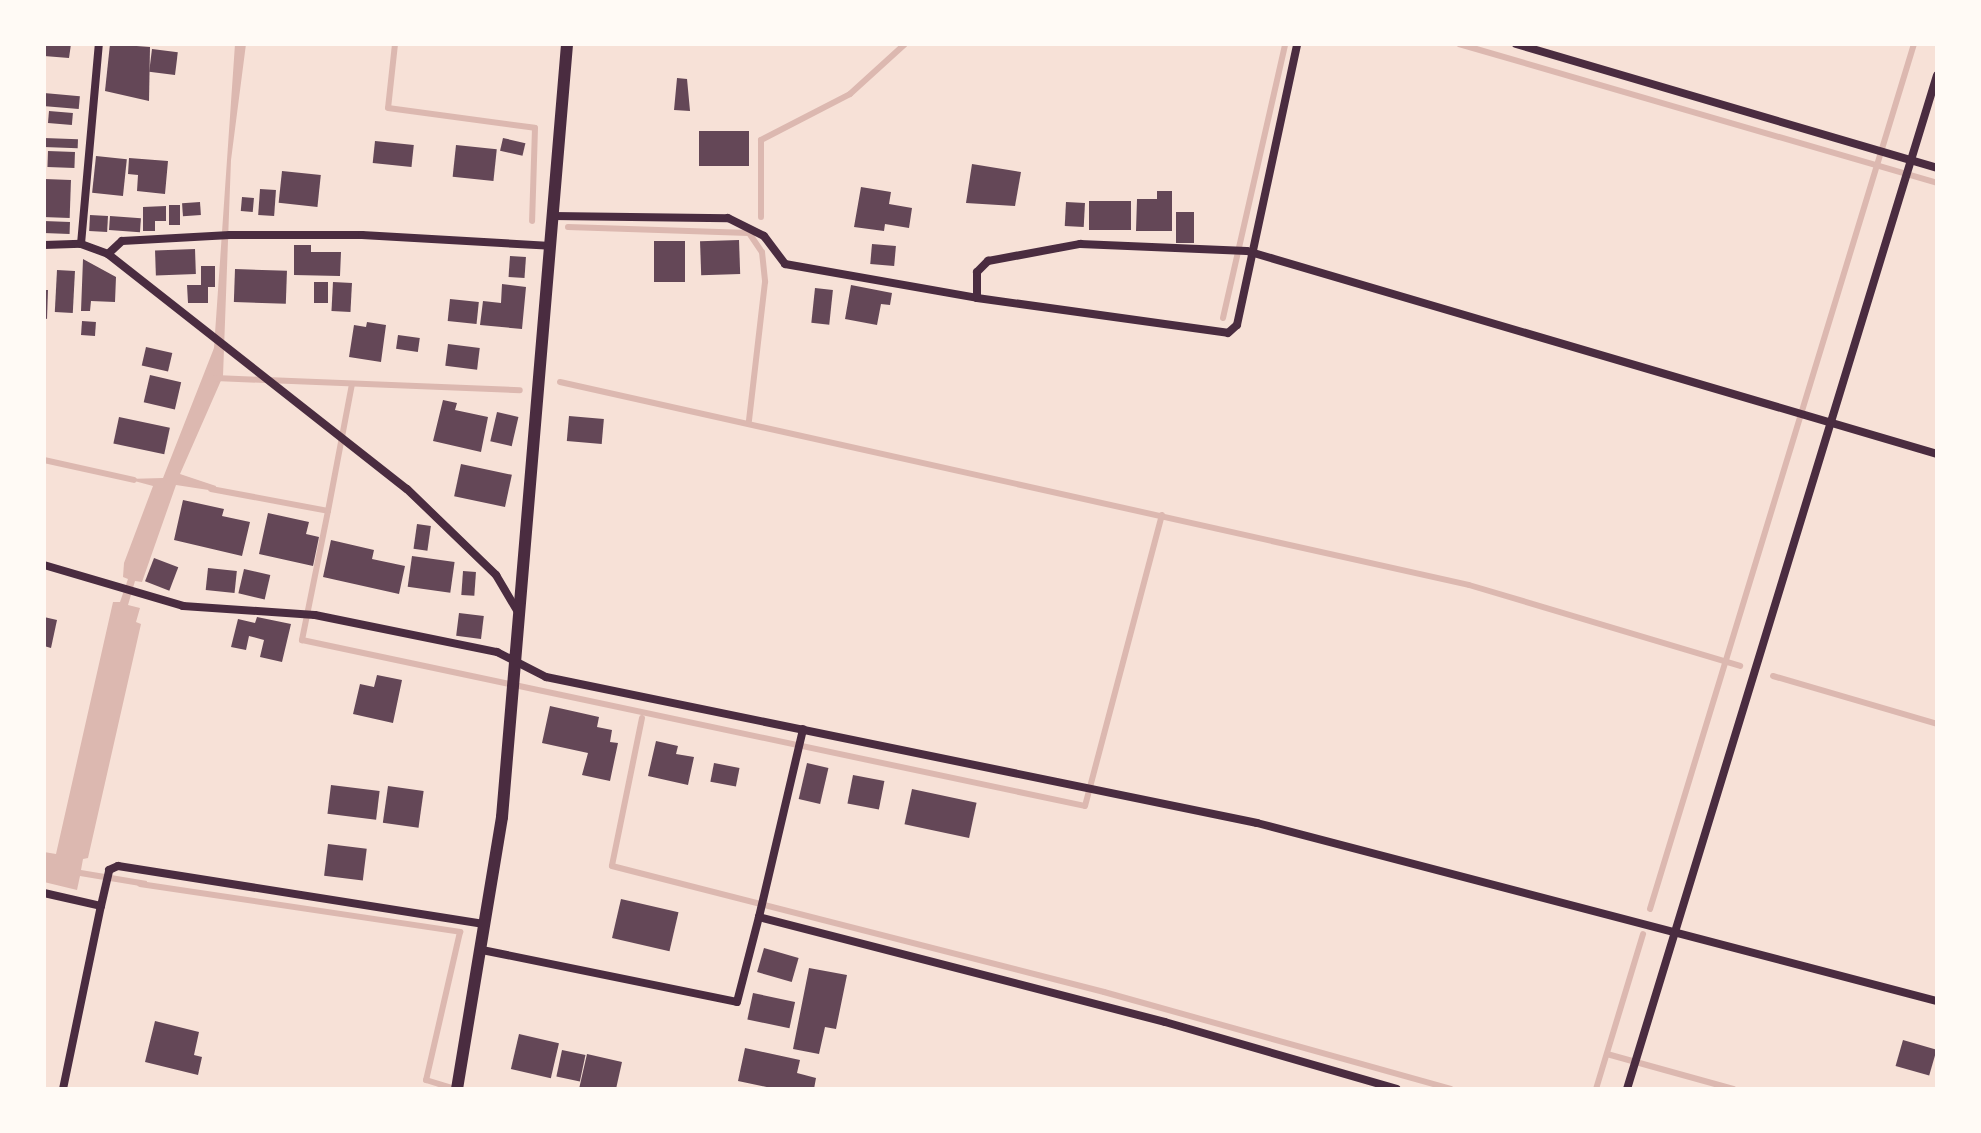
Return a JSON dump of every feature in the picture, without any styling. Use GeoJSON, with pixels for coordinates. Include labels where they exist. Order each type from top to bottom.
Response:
{"type":"FeatureCollection","features":[{"type":"Feature","properties":{"kind":"main road"},"geometry":{"type":"LineString","coordinates":[[457,1085],[502,817],[567,44]]}},
{"type":"Feature","properties":{"kind":"street"},"geometry":{"type":"LineString","coordinates":[[81,244],[99,44]]}},
{"type":"Feature","properties":{"kind":"street"},"geometry":{"type":"LineString","coordinates":[[553,216],[728,218],[764,236],[785,264],[977,298],[1228,333],[1237,325],[1250,252],[1297,44]]}},
{"type":"Feature","properties":{"kind":"street"},"geometry":{"type":"LineString","coordinates":[[1516,44],[1937,168]]}},
{"type":"Feature","properties":{"kind":"street"},"geometry":{"type":"LineString","coordinates":[[1627,1089],[1937,75]]}},
{"type":"Feature","properties":{"kind":"street"},"geometry":{"type":"LineString","coordinates":[[108,254],[122,241],[230,235],[362,235],[551,246]]}},
{"type":"Feature","properties":{"kind":"street"},"geometry":{"type":"LineString","coordinates":[[44,245],[81,244],[108,254],[349,443],[453,529],[496,575],[518,612]]}},
{"type":"Feature","properties":{"kind":"street"},"geometry":{"type":"LineString","coordinates":[[977,298],[977,272],[988,261],[1080,244],[1250,252],[1937,454]]}},
{"type":"Feature","properties":{"kind":"street"},"geometry":{"type":"LineString","coordinates":[[44,565],[183,606],[315,615],[497,652],[513,671],[802,734],[1097,790],[1357,846],[1937,1001]]}},
{"type":"Feature","properties":{"kind":"street"},"geometry":{"type":"LineString","coordinates":[[482,950],[737,1002],[802,734]]}},
{"type":"Feature","properties":{"kind":"street"},"geometry":{"type":"LineString","coordinates":[[63,1089],[105,885],[109,870],[118,866],[485,924]]}},
{"type":"Feature","properties":{"kind":"street"},"geometry":{"type":"LineString","coordinates":[[44,893],[101,906]]}},
{"type":"Feature","properties":{"kind":"street"},"geometry":{"type":"LineString","coordinates":[[759,914],[1165,1022],[1397,1089]]}},
{"type":"Feature","properties":{"kind":"shaded area"},"geometry":{"type":"Polygon","coordinates":[[[235,44],[246,44],[231,160],[223,376],[180,474],[216,486],[215,491],[176,485],[142,582],[135,581],[128,605],[140,608],[136,622],[141,624],[88,858],[83,859],[81,870],[147,881],[146,887],[80,876],[77,890],[44,882],[44,852],[56,854],[113,602],[120,602],[128,579],[123,577],[124,563],[153,486],[127,479],[163,478],[214,348],[235,44]]]}},
{"type":"Feature","properties":{"kind":"building"},"geometry":{"type":"Polygon","coordinates":[[[44,44],[71,44],[69,58],[44,56],[44,44]]]}},
{"type":"Feature","properties":{"kind":"building"},"geometry":{"type":"Polygon","coordinates":[[[110,44],[150,47],[149,101],[105,91],[110,44]]]}},
{"type":"Feature","properties":{"kind":"building"},"geometry":{"type":"Polygon","coordinates":[[[152,49],[178,52],[175,75],[149,72],[152,49]]]}},
{"type":"Feature","properties":{"kind":"building"},"geometry":{"type":"Polygon","coordinates":[[[677,78],[687,79],[690,111],[674,110],[677,78]]]}},
{"type":"Feature","properties":{"kind":"building"},"geometry":{"type":"Polygon","coordinates":[[[44,93],[80,96],[79,109],[44,106],[44,93]]]}},
{"type":"Feature","properties":{"kind":"building"},"geometry":{"type":"Polygon","coordinates":[[[49,111],[73,113],[72,125],[48,123],[49,111]]]}},
{"type":"Feature","properties":{"kind":"building"},"geometry":{"type":"Polygon","coordinates":[[[699,131],[749,131],[749,166],[699,166],[699,131]]]}},
{"type":"Feature","properties":{"kind":"building"},"geometry":{"type":"Polygon","coordinates":[[[44,138],[78,139],[78,148],[44,147],[44,138]]]}},
{"type":"Feature","properties":{"kind":"building"},"geometry":{"type":"Polygon","coordinates":[[[503,138],[525,143],[522,156],[500,151],[503,138]]]}},
{"type":"Feature","properties":{"kind":"building"},"geometry":{"type":"Polygon","coordinates":[[[375,141],[414,145],[411,167],[373,163],[375,141]]]}},
{"type":"Feature","properties":{"kind":"building"},"geometry":{"type":"Polygon","coordinates":[[[456,145],[497,149],[493,181],[453,177],[456,145]]]}},
{"type":"Feature","properties":{"kind":"building"},"geometry":{"type":"Polygon","coordinates":[[[48,151],[75,152],[74,168],[47,167],[48,151]]]}},
{"type":"Feature","properties":{"kind":"building"},"geometry":{"type":"Polygon","coordinates":[[[96,156],[127,159],[123,196],[92,193],[96,156]]]}},
{"type":"Feature","properties":{"kind":"building"},"geometry":{"type":"Polygon","coordinates":[[[129,158],[168,161],[165,194],[137,191],[138,175],[128,174],[129,158]]]}},
{"type":"Feature","properties":{"kind":"building"},"geometry":{"type":"Polygon","coordinates":[[[972,164],[1021,172],[1015,206],[966,203],[972,164]]]}},
{"type":"Feature","properties":{"kind":"building"},"geometry":{"type":"Polygon","coordinates":[[[282,171],[321,175],[317,207],[279,203],[282,171]]]}},
{"type":"Feature","properties":{"kind":"building"},"geometry":{"type":"Polygon","coordinates":[[[44,179],[71,180],[70,218],[44,217],[44,179]]]}},
{"type":"Feature","properties":{"kind":"building"},"geometry":{"type":"Polygon","coordinates":[[[861,187],[891,192],[889,204],[912,208],[909,228],[885,224],[884,231],[854,227],[861,187]]]}},
{"type":"Feature","properties":{"kind":"building"},"geometry":{"type":"Polygon","coordinates":[[[260,189],[276,190],[274,216],[258,215],[260,189]]]}},
{"type":"Feature","properties":{"kind":"building"},"geometry":{"type":"Polygon","coordinates":[[[1157,191],[1172,191],[1172,231],[1136,231],[1137,199],[1157,199],[1157,191]]]}},
{"type":"Feature","properties":{"kind":"building"},"geometry":{"type":"Polygon","coordinates":[[[242,197],[254,198],[253,212],[241,211],[242,197]]]}},
{"type":"Feature","properties":{"kind":"building"},"geometry":{"type":"Polygon","coordinates":[[[1089,201],[1131,201],[1131,230],[1089,230],[1089,201]]]}},
{"type":"Feature","properties":{"kind":"building"},"geometry":{"type":"Polygon","coordinates":[[[200,202],[201,215],[183,216],[182,203],[200,202]]]}},
{"type":"Feature","properties":{"kind":"building"},"geometry":{"type":"Polygon","coordinates":[[[1066,202],[1085,203],[1084,227],[1065,226],[1066,202]]]}},
{"type":"Feature","properties":{"kind":"building"},"geometry":{"type":"Polygon","coordinates":[[[169,205],[180,205],[180,225],[169,225],[169,205]]]}},
{"type":"Feature","properties":{"kind":"building"},"geometry":{"type":"Polygon","coordinates":[[[166,206],[166,221],[155,221],[155,231],[143,231],[143,207],[166,206]]]}},
{"type":"Feature","properties":{"kind":"building"},"geometry":{"type":"Polygon","coordinates":[[[1176,212],[1194,212],[1194,243],[1176,243],[1176,212]]]}},
{"type":"Feature","properties":{"kind":"building"},"geometry":{"type":"Polygon","coordinates":[[[90,215],[108,216],[107,232],[89,231],[90,215]]]}},
{"type":"Feature","properties":{"kind":"building"},"geometry":{"type":"Polygon","coordinates":[[[110,216],[141,218],[140,232],[109,230],[110,216]]]}},
{"type":"Feature","properties":{"kind":"building"},"geometry":{"type":"Polygon","coordinates":[[[44,221],[70,222],[70,234],[44,233],[44,221]]]}},
{"type":"Feature","properties":{"kind":"building"},"geometry":{"type":"Polygon","coordinates":[[[739,240],[740,274],[701,275],[700,241],[739,240]]]}},
{"type":"Feature","properties":{"kind":"building"},"geometry":{"type":"Polygon","coordinates":[[[654,241],[685,241],[685,282],[654,282],[654,241]]]}},
{"type":"Feature","properties":{"kind":"building"},"geometry":{"type":"Polygon","coordinates":[[[872,244],[896,246],[894,266],[870,264],[872,244]]]}},
{"type":"Feature","properties":{"kind":"building"},"geometry":{"type":"Polygon","coordinates":[[[294,245],[311,245],[311,252],[341,252],[340,276],[294,275],[294,245]]]}},
{"type":"Feature","properties":{"kind":"building"},"geometry":{"type":"Polygon","coordinates":[[[195,249],[196,274],[156,275],[155,250],[195,249]]]}},
{"type":"Feature","properties":{"kind":"building"},"geometry":{"type":"Polygon","coordinates":[[[510,256],[526,257],[524,278],[509,277],[510,256]]]}},
{"type":"Feature","properties":{"kind":"building"},"geometry":{"type":"Polygon","coordinates":[[[83,259],[116,277],[115,302],[91,301],[90,311],[81,311],[83,259]]]}},
{"type":"Feature","properties":{"kind":"building"},"geometry":{"type":"Polygon","coordinates":[[[201,266],[215,266],[215,287],[208,287],[208,303],[188,303],[187,285],[201,285],[201,266]]]}},
{"type":"Feature","properties":{"kind":"building"},"geometry":{"type":"Polygon","coordinates":[[[235,269],[287,271],[286,304],[234,302],[235,269]]]}},
{"type":"Feature","properties":{"kind":"building"},"geometry":{"type":"Polygon","coordinates":[[[57,270],[75,271],[73,313],[55,312],[57,270]]]}},
{"type":"Feature","properties":{"kind":"building"},"geometry":{"type":"Polygon","coordinates":[[[314,282],[328,282],[328,303],[314,303],[314,282]]]}},
{"type":"Feature","properties":{"kind":"building"},"geometry":{"type":"Polygon","coordinates":[[[333,282],[352,283],[350,312],[331,311],[333,282]]]}},
{"type":"Feature","properties":{"kind":"building"},"geometry":{"type":"Polygon","coordinates":[[[502,284],[526,287],[522,329],[480,325],[483,301],[501,303],[502,284]]]}},
{"type":"Feature","properties":{"kind":"building"},"geometry":{"type":"Polygon","coordinates":[[[851,285],[892,293],[890,305],[881,304],[877,325],[845,319],[851,285]]]}},
{"type":"Feature","properties":{"kind":"building"},"geometry":{"type":"Polygon","coordinates":[[[815,288],[833,290],[829,325],[811,323],[815,288]]]}},
{"type":"Feature","properties":{"kind":"building"},"geometry":{"type":"Polygon","coordinates":[[[44,290],[48,290],[47,319],[44,318],[44,290]]]}},
{"type":"Feature","properties":{"kind":"building"},"geometry":{"type":"Polygon","coordinates":[[[450,299],[479,302],[477,324],[448,321],[450,299]]]}},
{"type":"Feature","properties":{"kind":"building"},"geometry":{"type":"Polygon","coordinates":[[[82,321],[96,322],[95,336],[81,335],[82,321]]]}},
{"type":"Feature","properties":{"kind":"building"},"geometry":{"type":"Polygon","coordinates":[[[367,322],[386,325],[381,362],[349,357],[354,325],[366,327],[367,322]]]}},
{"type":"Feature","properties":{"kind":"building"},"geometry":{"type":"Polygon","coordinates":[[[398,335],[420,338],[418,352],[396,349],[398,335]]]}},
{"type":"Feature","properties":{"kind":"building"},"geometry":{"type":"Polygon","coordinates":[[[448,344],[480,348],[477,370],[445,366],[448,344]]]}},
{"type":"Feature","properties":{"kind":"building"},"geometry":{"type":"Polygon","coordinates":[[[146,347],[172,353],[168,372],[142,366],[146,347]]]}},
{"type":"Feature","properties":{"kind":"building"},"geometry":{"type":"Polygon","coordinates":[[[150,375],[181,382],[175,409],[144,402],[150,375]]]}},
{"type":"Feature","properties":{"kind":"building"},"geometry":{"type":"Polygon","coordinates":[[[443,400],[457,403],[455,410],[488,417],[481,452],[433,441],[443,400]]]}},
{"type":"Feature","properties":{"kind":"building"},"geometry":{"type":"Polygon","coordinates":[[[497,412],[518,417],[512,446],[490,441],[497,412]]]}},
{"type":"Feature","properties":{"kind":"building"},"geometry":{"type":"Polygon","coordinates":[[[569,416],[604,419],[602,444],[567,441],[569,416]]]}},
{"type":"Feature","properties":{"kind":"building"},"geometry":{"type":"Polygon","coordinates":[[[119,417],[170,428],[164,454],[113,443],[119,417]]]}},
{"type":"Feature","properties":{"kind":"building"},"geometry":{"type":"Polygon","coordinates":[[[461,464],[512,475],[505,507],[454,496],[461,464]]]}},
{"type":"Feature","properties":{"kind":"building"},"geometry":{"type":"Polygon","coordinates":[[[183,500],[224,509],[222,516],[250,522],[242,556],[174,540],[183,500]]]}},
{"type":"Feature","properties":{"kind":"building"},"geometry":{"type":"Polygon","coordinates":[[[268,513],[309,522],[306,534],[319,537],[313,566],[259,554],[268,513]]]}},
{"type":"Feature","properties":{"kind":"building"},"geometry":{"type":"Polygon","coordinates":[[[417,524],[431,526],[427,551],[414,549],[417,524]]]}},
{"type":"Feature","properties":{"kind":"building"},"geometry":{"type":"Polygon","coordinates":[[[331,540],[374,550],[372,559],[405,566],[399,594],[323,577],[331,540]]]}},
{"type":"Feature","properties":{"kind":"building"},"geometry":{"type":"Polygon","coordinates":[[[412,556],[455,562],[450,593],[408,587],[412,556]]]}},
{"type":"Feature","properties":{"kind":"building"},"geometry":{"type":"Polygon","coordinates":[[[154,558],[178,567],[169,591],[145,581],[154,558]]]}},
{"type":"Feature","properties":{"kind":"building"},"geometry":{"type":"Polygon","coordinates":[[[208,568],[237,571],[235,593],[206,590],[208,568]]]}},
{"type":"Feature","properties":{"kind":"building"},"geometry":{"type":"Polygon","coordinates":[[[244,569],[270,575],[265,599],[238,593],[244,569]]]}},
{"type":"Feature","properties":{"kind":"building"},"geometry":{"type":"Polygon","coordinates":[[[463,571],[476,572],[474,596],[461,595],[463,571]]]}},
{"type":"Feature","properties":{"kind":"building"},"geometry":{"type":"Polygon","coordinates":[[[459,613],[484,616],[481,639],[456,636],[459,613]]]}},
{"type":"Feature","properties":{"kind":"building"},"geometry":{"type":"Polygon","coordinates":[[[44,617],[57,620],[51,648],[44,646],[44,617]]]}},
{"type":"Feature","properties":{"kind":"building"},"geometry":{"type":"Polygon","coordinates":[[[257,617],[291,624],[282,662],[260,657],[264,640],[249,636],[246,650],[231,647],[238,619],[255,623],[257,617]]]}},
{"type":"Feature","properties":{"kind":"building"},"geometry":{"type":"Polygon","coordinates":[[[377,675],[402,680],[393,723],[353,714],[360,684],[374,687],[377,675]]]}},
{"type":"Feature","properties":{"kind":"building"},"geometry":{"type":"Polygon","coordinates":[[[550,706],[599,717],[597,727],[612,730],[610,742],[618,743],[610,781],[582,775],[588,753],[542,743],[550,706]]]}},
{"type":"Feature","properties":{"kind":"building"},"geometry":{"type":"Polygon","coordinates":[[[656,741],[678,746],[676,754],[694,757],[688,785],[648,776],[656,741]]]}},
{"type":"Feature","properties":{"kind":"building"},"geometry":{"type":"Polygon","coordinates":[[[714,763],[740,768],[736,787],[710,782],[714,763]]]}},
{"type":"Feature","properties":{"kind":"building"},"geometry":{"type":"Polygon","coordinates":[[[807,763],[828,768],[820,804],[799,799],[807,763]]]}},
{"type":"Feature","properties":{"kind":"building"},"geometry":{"type":"Polygon","coordinates":[[[853,775],[884,781],[879,810],[847,803],[853,775]]]}},
{"type":"Feature","properties":{"kind":"building"},"geometry":{"type":"Polygon","coordinates":[[[331,785],[380,791],[376,820],[327,814],[331,785]]]}},
{"type":"Feature","properties":{"kind":"building"},"geometry":{"type":"Polygon","coordinates":[[[388,786],[424,791],[419,828],[383,823],[388,786]]]}},
{"type":"Feature","properties":{"kind":"building"},"geometry":{"type":"Polygon","coordinates":[[[912,789],[977,803],[969,838],[905,824],[912,789]]]}},
{"type":"Feature","properties":{"kind":"building"},"geometry":{"type":"Polygon","coordinates":[[[328,844],[367,849],[363,881],[324,876],[328,844]]]}},
{"type":"Feature","properties":{"kind":"building"},"geometry":{"type":"Polygon","coordinates":[[[621,899],[678,912],[669,951],[612,938],[621,899]]]}},
{"type":"Feature","properties":{"kind":"building"},"geometry":{"type":"Polygon","coordinates":[[[764,948],[799,958],[792,982],[757,972],[764,948]]]}},
{"type":"Feature","properties":{"kind":"building"},"geometry":{"type":"Polygon","coordinates":[[[809,968],[847,975],[836,1029],[825,1027],[819,1054],[793,1049],[809,968]]]}},
{"type":"Feature","properties":{"kind":"building"},"geometry":{"type":"Polygon","coordinates":[[[753,993],[795,1002],[789,1028],[747,1019],[753,993]]]}},
{"type":"Feature","properties":{"kind":"building"},"geometry":{"type":"Polygon","coordinates":[[[155,1021],[199,1032],[194,1055],[202,1057],[198,1075],[145,1062],[155,1021]]]}},
{"type":"Feature","properties":{"kind":"building"},"geometry":{"type":"Polygon","coordinates":[[[519,1034],[559,1043],[551,1078],[511,1069],[519,1034]]]}},
{"type":"Feature","properties":{"kind":"building"},"geometry":{"type":"Polygon","coordinates":[[[1903,1040],[1937,1050],[1929,1076],[1896,1066],[1903,1040]]]}},
{"type":"Feature","properties":{"kind":"building"},"geometry":{"type":"Polygon","coordinates":[[[745,1048],[800,1060],[797,1073],[816,1078],[814,1089],[776,1089],[738,1081],[745,1048]]]}},
{"type":"Feature","properties":{"kind":"building"},"geometry":{"type":"Polygon","coordinates":[[[562,1050],[585,1055],[580,1081],[556,1076],[562,1050]]]}},
{"type":"Feature","properties":{"kind":"building"},"geometry":{"type":"Polygon","coordinates":[[[587,1054],[622,1062],[616,1089],[579,1089],[587,1054]]]}},
{"type":"Feature","properties":{"kind":"waterway"},"geometry":{"type":"LineString","coordinates":[[395,44],[388,108],[535,128],[532,221]]}},
{"type":"Feature","properties":{"kind":"waterway"},"geometry":{"type":"LineString","coordinates":[[761,217],[761,140],[850,94],[905,44]]}},
{"type":"Feature","properties":{"kind":"waterway"},"geometry":{"type":"LineString","coordinates":[[1223,318],[1285,44]]}},
{"type":"Feature","properties":{"kind":"waterway"},"geometry":{"type":"LineString","coordinates":[[1459,44],[1937,183]]}},
{"type":"Feature","properties":{"kind":"waterway"},"geometry":{"type":"LineString","coordinates":[[1650,909],[1914,44]]}},
{"type":"Feature","properties":{"kind":"waterway"},"geometry":{"type":"LineString","coordinates":[[568,227],[749,233],[762,252],[765,282],[749,421]]}},
{"type":"Feature","properties":{"kind":"waterway"},"geometry":{"type":"LineString","coordinates":[[215,378],[520,390]]}},
{"type":"Feature","properties":{"kind":"waterway"},"geometry":{"type":"LineString","coordinates":[[560,382],[1469,585],[1740,666]]}},
{"type":"Feature","properties":{"kind":"waterway"},"geometry":{"type":"LineString","coordinates":[[328,511],[352,384]]}},
{"type":"Feature","properties":{"kind":"waterway"},"geometry":{"type":"LineString","coordinates":[[44,460],[134,480]]}},
{"type":"Feature","properties":{"kind":"waterway"},"geometry":{"type":"LineString","coordinates":[[211,489],[328,511],[302,640],[1085,806],[1162,515]]}},
{"type":"Feature","properties":{"kind":"waterway"},"geometry":{"type":"LineString","coordinates":[[1773,676],[1937,724]]}},
{"type":"Feature","properties":{"kind":"waterway"},"geometry":{"type":"LineString","coordinates":[[642,718],[612,866],[1104,992],[1451,1089]]}},
{"type":"Feature","properties":{"kind":"waterway"},"geometry":{"type":"LineString","coordinates":[[140,884],[460,932],[426,1080],[456,1089]]}},
{"type":"Feature","properties":{"kind":"waterway"},"geometry":{"type":"LineString","coordinates":[[1596,1089],[1643,934]]}},
{"type":"Feature","properties":{"kind":"waterway"},"geometry":{"type":"LineString","coordinates":[[1607,1054],[1733,1089]]}}]}
